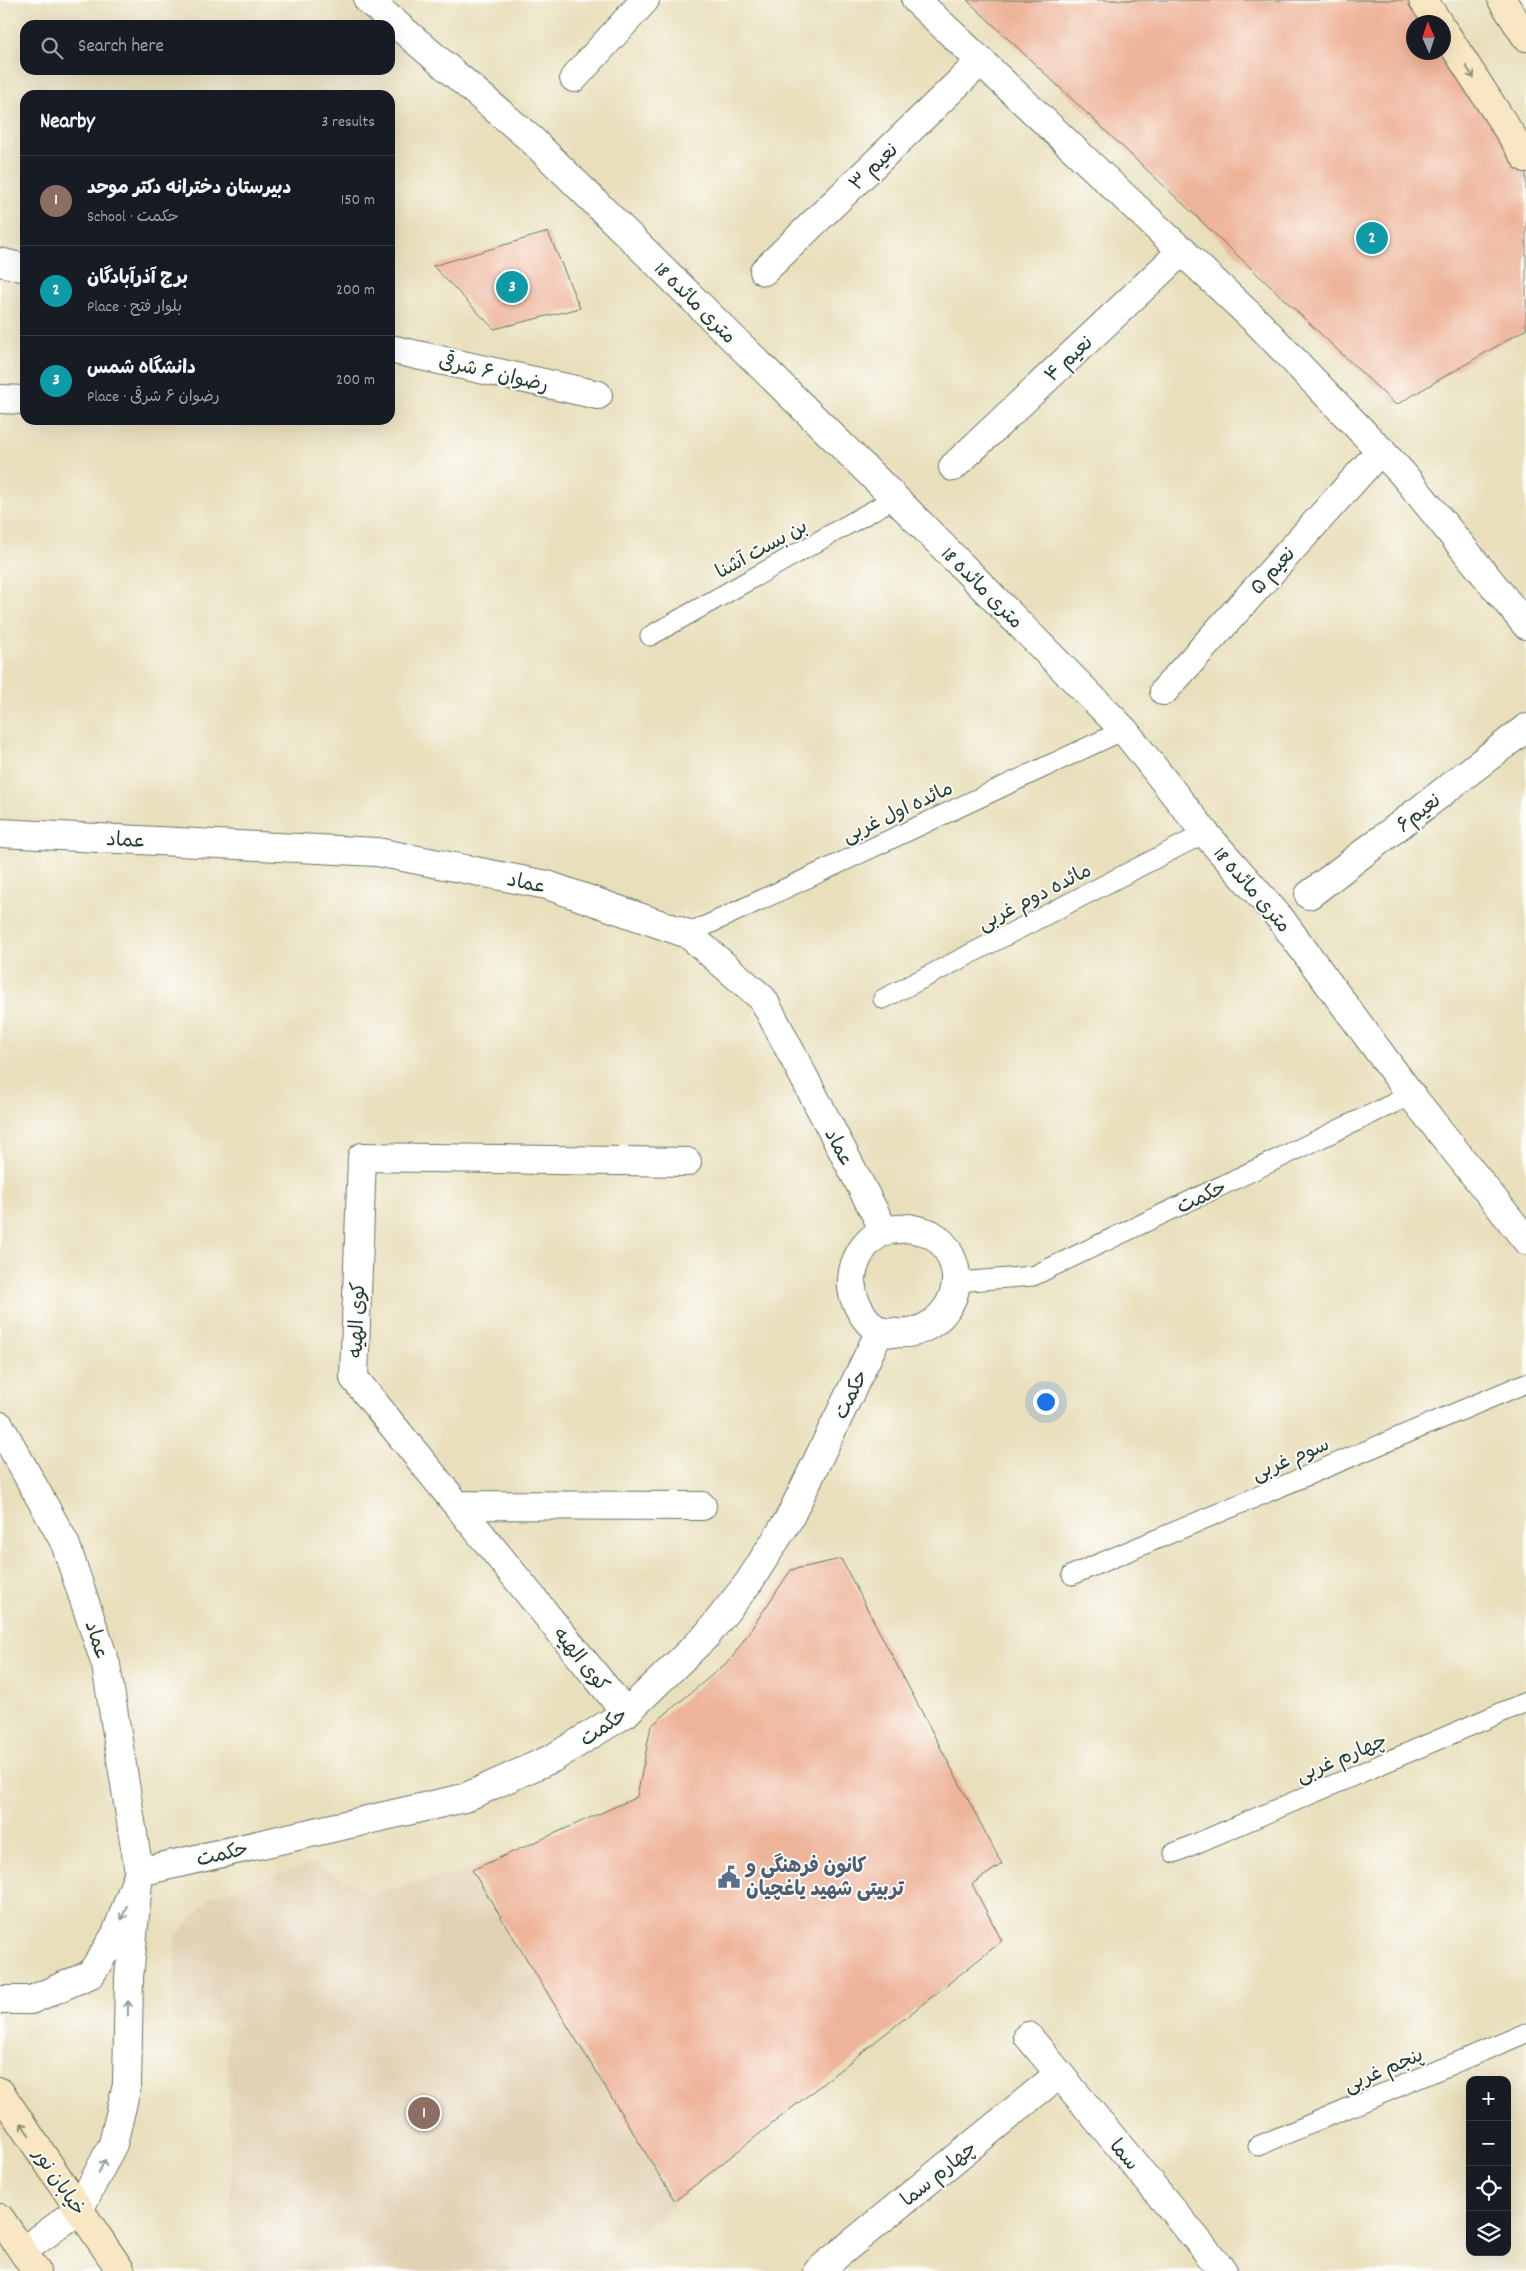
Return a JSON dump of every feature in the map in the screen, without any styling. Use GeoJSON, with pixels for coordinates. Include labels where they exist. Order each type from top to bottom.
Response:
{"type":"FeatureCollection","features":[{"type":"Feature","properties":{"kind":"main road"},"geometry":{"type":"LineString","coordinates":[[1423,0],[1433,15]]}},
{"type":"Feature","properties":{"kind":"main road"},"geometry":{"type":"LineString","coordinates":[[1502,0],[1526,37]]}},
{"type":"Feature","properties":{"kind":"main road"},"geometry":{"type":"LineString","coordinates":[[1451,42],[1526,158]]}},
{"type":"Feature","properties":{"kind":"main road","name":"خیابان نور"},"geometry":{"type":"LineString","coordinates":[[0,2092],[121,2271]]}},
{"type":"Feature","properties":{"kind":"main road"},"geometry":{"type":"LineString","coordinates":[[0,2218],[30,2261]]}},
{"type":"Feature","properties":{"kind":"street","name":"18 متری مائده"},"geometry":{"type":"LineString","coordinates":[[368,0],[391,20]]}},
{"type":"Feature","properties":{"kind":"street"},"geometry":{"type":"LineString","coordinates":[[574,78],[646,0]]}},
{"type":"Feature","properties":{"kind":"street"},"geometry":{"type":"LineString","coordinates":[[916,0],[1258,322],[1402,473],[1526,625]]}},
{"type":"Feature","properties":{"kind":"street","name":"18 متری مائده"},"geometry":{"type":"LineString","coordinates":[[395,23],[532,140],[894,498],[1124,730],[1205,833],[1280,918],[1411,1095],[1526,1240]]}},
{"type":"Feature","properties":{"kind":"street","name":"نعیم ۳"},"geometry":{"type":"LineString","coordinates":[[764,271],[981,61]]}},
{"type":"Feature","properties":{"kind":"street","name":"نعیم ۴"},"geometry":{"type":"LineString","coordinates":[[953,467],[1183,250]]}},
{"type":"Feature","properties":{"kind":"street"},"geometry":{"type":"LineString","coordinates":[[0,262],[20,267]]}},
{"type":"Feature","properties":{"kind":"street","name":"رضوان ۶ شرقی"},"geometry":{"type":"LineString","coordinates":[[395,350],[598,395]]}},
{"type":"Feature","properties":{"kind":"street"},"geometry":{"type":"LineString","coordinates":[[0,399],[20,400]]}},
{"type":"Feature","properties":{"kind":"street","name":"نعیم ۵"},"geometry":{"type":"LineString","coordinates":[[1164,691],[1381,450]]}},
{"type":"Feature","properties":{"kind":"street","name":"نعیم۶"},"geometry":{"type":"LineString","coordinates":[[1310,895],[1526,728]]}},
{"type":"Feature","properties":{"kind":"street","name":"عماد"},"geometry":{"type":"LineString","coordinates":[[0,833],[378,852],[547,885],[688,934],[763,999],[885,1232]]}},
{"type":"Feature","properties":{"kind":"street","name":"کوی الهیه"},"geometry":{"type":"LineString","coordinates":[[626,1713],[354,1378],[362,1157],[688,1162]]}},
{"type":"Feature","properties":{"kind":"street"},"geometry":{"type":"LineString","coordinates":[[909,1228],[932,1234],[946,1247],[954,1263],[957,1282],[951,1304],[934,1323],[909,1334],[880,1331],[861,1314],[853,1295],[852,1269],[864,1247],[885,1232],[909,1228]]}},
{"type":"Feature","properties":{"kind":"street","name":"حکمت"},"geometry":{"type":"LineString","coordinates":[[139,1872],[464,1798],[553,1758],[626,1713],[707,1635],[749,1582],[789,1519],[880,1331]]}},
{"type":"Feature","properties":{"kind":"street","name":"عماد"},"geometry":{"type":"LineString","coordinates":[[0,1426],[66,1543],[106,1665],[139,1872]]}},
{"type":"Feature","properties":{"kind":"street"},"geometry":{"type":"LineString","coordinates":[[458,1505],[702,1506]]}},
{"type":"Feature","properties":{"kind":"street"},"geometry":{"type":"LineString","coordinates":[[0,2000],[31,2000],[91,1974],[116,1934],[139,1872]]}},
{"type":"Feature","properties":{"kind":"street"},"geometry":{"type":"LineString","coordinates":[[30,2261],[79,2210],[113,2144],[127,2085],[129,1978],[139,1872]]}},
{"type":"Feature","properties":{"kind":"street","name":"سما"},"geometry":{"type":"LineString","coordinates":[[1028,2036],[1223,2271]]}},
{"type":"Feature","properties":{"kind":"street","name":"چهارم سما"},"geometry":{"type":"LineString","coordinates":[[818,2271],[1059,2074]]}},
{"type":"Feature","properties":{"kind":"lane","name":"بن بست آشنا"},"geometry":{"type":"LineString","coordinates":[[650,636],[894,498]]}},
{"type":"Feature","properties":{"kind":"lane","name":"مائده اول غربی"},"geometry":{"type":"LineString","coordinates":[[688,934],[1124,730]]}},
{"type":"Feature","properties":{"kind":"lane","name":"مائده دوم غربی"},"geometry":{"type":"LineString","coordinates":[[883,999],[1205,833]]}},
{"type":"Feature","properties":{"kind":"lane","name":"حکمت"},"geometry":{"type":"LineString","coordinates":[[957,1282],[1033,1276],[1411,1095]]}},
{"type":"Feature","properties":{"kind":"lane","name":"سوم غربی"},"geometry":{"type":"LineString","coordinates":[[1072,1575],[1526,1383]]}},
{"type":"Feature","properties":{"kind":"lane","name":"چهارم غربی"},"geometry":{"type":"LineString","coordinates":[[1174,1853],[1526,1702]]}},
{"type":"Feature","properties":{"kind":"lane","name":"پنجم غربی"},"geometry":{"type":"LineString","coordinates":[[1258,2146],[1526,2033]]}},
{"type":"Feature","properties":{"kind":"shaded area"},"geometry":{"type":"Polygon","coordinates":[[[314,1862],[369,1894],[469,1870],[676,2204],[594,2271],[249,2271],[232,2245],[227,2023],[172,2022],[176,1936],[211,1896],[314,1862]]]}},
{"type":"Feature","properties":{"kind":"building"},"geometry":{"type":"Polygon","coordinates":[[[967,0],[1439,0],[1448,15],[1406,15],[1406,60],[1451,60],[1451,20],[1526,147],[1526,329],[1396,405],[967,0]]]}},
{"type":"Feature","properties":{"kind":"building"},"geometry":{"type":"Polygon","coordinates":[[[548,232],[580,308],[494,329],[433,266],[548,232]]]}},
{"type":"Feature","properties":{"kind":"building","name":"کانون فرهنگی و تربیتی شهید یاغچیان"},"geometry":{"type":"Polygon","coordinates":[[[841,1559],[1002,1864],[972,1884],[1002,1941],[675,2201],[472,1870],[637,1797],[651,1726],[731,1659],[791,1570],[841,1559]]]}},
{"type":"Feature","properties":{"kind":"place","name":"برج آذرآبادگان"},"geometry":{"type":"Point","coordinates":[1372,238]}},
{"type":"Feature","properties":{"kind":"place","name":"دانشگاه شمس"},"geometry":{"type":"Point","coordinates":[512,287]}},
{"type":"Feature","properties":{"kind":"place","name":"کانون فرهنگی و تربیتی شهید یاغچیان"},"geometry":{"type":"Point","coordinates":[729,1877]}},
{"type":"Feature","properties":{"kind":"place","name":"دبیرستان دخترانه دکتر موحد"},"geometry":{"type":"Point","coordinates":[424,2113]}}]}
